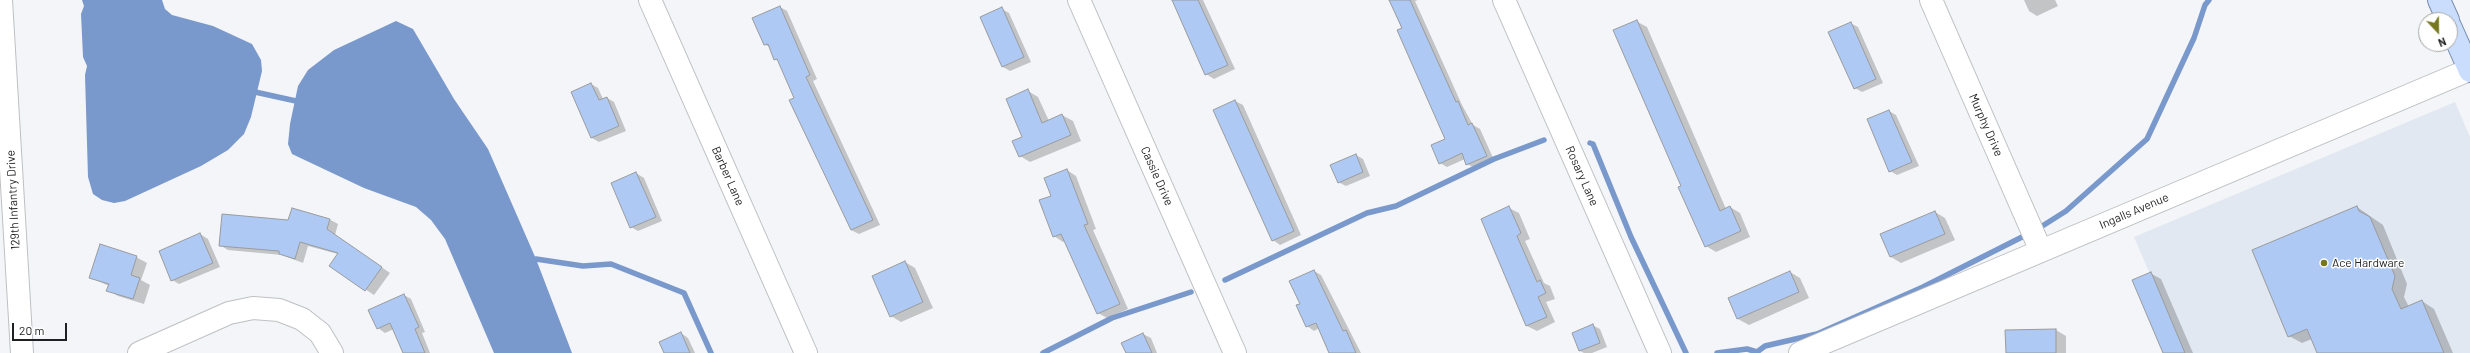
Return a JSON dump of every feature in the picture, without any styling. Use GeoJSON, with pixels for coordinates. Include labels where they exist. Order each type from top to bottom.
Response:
{"type":"FeatureCollection","features":[{"type":"Feature","properties":{"kind":"main road"},"geometry":{"type":"LineString","coordinates":[[2439,0],[2444,12]]}},
{"type":"Feature","properties":{"kind":"main road"},"geometry":{"type":"LineString","coordinates":[[2458,44],[2470,71]]}},
{"type":"Feature","properties":{"kind":"street","name":"129th Infantry Drive"},"geometry":{"type":"LineString","coordinates":[[1,0],[3,78],[22,353]]}},
{"type":"Feature","properties":{"kind":"street","name":"Barber Lane"},"geometry":{"type":"LineString","coordinates":[[650,0],[806,353]]}},
{"type":"Feature","properties":{"kind":"street","name":"Cassie Drive"},"geometry":{"type":"LineString","coordinates":[[1080,0],[1235,353]]}},
{"type":"Feature","properties":{"kind":"street","name":"Rosary Lane"},"geometry":{"type":"LineString","coordinates":[[1504,0],[1660,353]]}},
{"type":"Feature","properties":{"kind":"street","name":"Murphy Drive"},"geometry":{"type":"LineString","coordinates":[[1931,0],[2041,251]]}},
{"type":"Feature","properties":{"kind":"street","name":"Ingalls Avenue"},"geometry":{"type":"LineString","coordinates":[[1800,353],[2470,71]]}},
{"type":"Feature","properties":{"kind":"street"},"geometry":{"type":"LineString","coordinates":[[139,353],[229,313],[253,308],[279,310],[302,319],[320,333],[332,353]]}},
{"type":"Feature","properties":{"kind":"shaded area"},"geometry":{"type":"Polygon","coordinates":[[[2455,102],[2470,137],[2470,353],[2184,353],[2134,237],[2455,102]]]}},
{"type":"Feature","properties":{"kind":"water"},"geometry":{"type":"Polygon","coordinates":[[[82,0],[162,0],[165,9],[172,15],[213,26],[252,44],[261,60],[262,71],[251,117],[244,134],[228,150],[201,166],[125,201],[114,203],[102,200],[93,194],[88,177],[85,75],[87,66],[83,57],[81,14],[84,6],[82,0]]]}},
{"type":"Feature","properties":{"kind":"water"},"geometry":{"type":"Polygon","coordinates":[[[396,21],[413,29],[454,99],[488,149],[536,259],[572,353],[494,353],[445,239],[431,220],[416,207],[364,188],[292,154],[288,144],[290,124],[298,86],[308,70],[334,50],[396,21]]]}},
{"type":"Feature","properties":{"kind":"building"},"geometry":{"type":"Polygon","coordinates":[[[1172,0],[1198,0],[1228,65],[1205,75],[1172,0]]]}},
{"type":"Feature","properties":{"kind":"building"},"geometry":{"type":"Polygon","coordinates":[[[1389,0],[1410,0],[1456,102],[1458,101],[1468,125],[1472,123],[1487,156],[1466,165],[1462,153],[1439,164],[1431,145],[1445,139],[1397,30],[1402,28],[1389,0]]]}},
{"type":"Feature","properties":{"kind":"building"},"geometry":{"type":"Polygon","coordinates":[[[780,6],[810,75],[806,77],[873,220],[851,230],[789,100],[794,98],[777,59],[774,60],[768,44],[764,45],[752,18],[780,6]]]}},
{"type":"Feature","properties":{"kind":"building"},"geometry":{"type":"Polygon","coordinates":[[[1002,7],[1024,57],[1002,67],[980,17],[1002,7]]]}},
{"type":"Feature","properties":{"kind":"building"},"geometry":{"type":"Polygon","coordinates":[[[1637,20],[1720,211],[1730,206],[1741,231],[1705,247],[1678,187],[1681,186],[1613,30],[1637,20]]]}},
{"type":"Feature","properties":{"kind":"building"},"geometry":{"type":"Polygon","coordinates":[[[1851,22],[1876,79],[1854,89],[1828,32],[1851,22]]]}},
{"type":"Feature","properties":{"kind":"building"},"geometry":{"type":"Polygon","coordinates":[[[591,83],[599,100],[607,97],[619,126],[591,138],[571,92],[591,83]]]}},
{"type":"Feature","properties":{"kind":"building"},"geometry":{"type":"Polygon","coordinates":[[[1028,89],[1042,123],[1062,114],[1071,135],[1019,157],[1012,141],[1022,137],[1006,99],[1028,89]]]}},
{"type":"Feature","properties":{"kind":"building"},"geometry":{"type":"Polygon","coordinates":[[[1235,100],[1294,231],[1272,241],[1213,110],[1235,100]]]}},
{"type":"Feature","properties":{"kind":"building"},"geometry":{"type":"Polygon","coordinates":[[[1889,110],[1912,162],[1889,172],[1867,119],[1889,110]]]}},
{"type":"Feature","properties":{"kind":"building"},"geometry":{"type":"Polygon","coordinates":[[[1356,154],[1363,172],[1338,183],[1330,165],[1356,154]]]}},
{"type":"Feature","properties":{"kind":"building"},"geometry":{"type":"Polygon","coordinates":[[[1067,169],[1088,224],[1084,225],[1120,304],[1097,314],[1061,234],[1053,237],[1039,200],[1051,196],[1044,178],[1067,169]]]}},
{"type":"Feature","properties":{"kind":"building"},"geometry":{"type":"Polygon","coordinates":[[[636,172],[656,217],[630,228],[611,183],[636,172]]]}},
{"type":"Feature","properties":{"kind":"building"},"geometry":{"type":"Polygon","coordinates":[[[1509,206],[1521,233],[1517,236],[1537,282],[1540,280],[1546,293],[1538,297],[1547,317],[1526,326],[1481,219],[1509,206]]]}},
{"type":"Feature","properties":{"kind":"building","name":"Ace Hardware"},"geometry":{"type":"Polygon","coordinates":[[[2357,206],[2359,211],[2370,217],[2395,276],[2392,289],[2401,309],[2422,300],[2444,353],[2317,353],[2307,329],[2288,337],[2252,250],[2357,206]]]}},
{"type":"Feature","properties":{"kind":"building"},"geometry":{"type":"Polygon","coordinates":[[[292,208],[330,219],[327,229],[382,267],[365,291],[329,266],[338,253],[300,242],[295,259],[279,254],[279,251],[219,246],[222,214],[288,220],[292,208]]]}},
{"type":"Feature","properties":{"kind":"building"},"geometry":{"type":"Polygon","coordinates":[[[1935,211],[1945,234],[1890,257],[1880,234],[1935,211]]]}},
{"type":"Feature","properties":{"kind":"building"},"geometry":{"type":"Polygon","coordinates":[[[200,233],[213,263],[171,281],[159,251],[200,233]]]}},
{"type":"Feature","properties":{"kind":"building"},"geometry":{"type":"Polygon","coordinates":[[[100,244],[137,256],[131,275],[140,278],[133,299],[106,291],[109,284],[89,278],[100,244]]]}},
{"type":"Feature","properties":{"kind":"building"},"geometry":{"type":"Polygon","coordinates":[[[905,261],[923,302],[890,317],[872,276],[905,261]]]}},
{"type":"Feature","properties":{"kind":"building"},"geometry":{"type":"Polygon","coordinates":[[[1314,270],[1343,331],[1346,330],[1356,353],[1329,353],[1316,323],[1306,327],[1296,305],[1300,304],[1289,281],[1314,270]]]}},
{"type":"Feature","properties":{"kind":"building"},"geometry":{"type":"Polygon","coordinates":[[[1790,271],[1799,292],[1737,319],[1728,298],[1790,271]]]}},
{"type":"Feature","properties":{"kind":"building"},"geometry":{"type":"Polygon","coordinates":[[[2151,272],[2185,353],[2163,353],[2132,280],[2151,272]]]}},
{"type":"Feature","properties":{"kind":"building"},"geometry":{"type":"Polygon","coordinates":[[[404,294],[419,327],[415,329],[425,353],[403,353],[390,323],[377,329],[368,310],[404,294]]]}},
{"type":"Feature","properties":{"kind":"building"},"geometry":{"type":"Polygon","coordinates":[[[1593,324],[1600,343],[1579,351],[1572,333],[1593,324]]]}},
{"type":"Feature","properties":{"kind":"building"},"geometry":{"type":"Polygon","coordinates":[[[2056,329],[2056,353],[2006,353],[2005,330],[2056,329]]]}},
{"type":"Feature","properties":{"kind":"building"},"geometry":{"type":"Polygon","coordinates":[[[681,332],[690,353],[664,353],[659,342],[681,332]]]}},
{"type":"Feature","properties":{"kind":"building"},"geometry":{"type":"Polygon","coordinates":[[[1143,333],[1152,353],[1126,353],[1121,343],[1143,333]]]}},
{"type":"Feature","properties":{"kind":"waterway"},"geometry":{"type":"LineString","coordinates":[[2036,230],[2066,211],[2147,139],[2194,38],[2205,5],[2209,0]]}},
{"type":"Feature","properties":{"kind":"waterway"},"geometry":{"type":"LineString","coordinates":[[255,92],[296,101]]}},
{"type":"Feature","properties":{"kind":"waterway"},"geometry":{"type":"LineString","coordinates":[[1225,280],[1367,213],[1396,206],[1494,159],[1544,140]]}},
{"type":"Feature","properties":{"kind":"waterway"},"geometry":{"type":"LineString","coordinates":[[1590,143],[1593,144],[1631,237],[1686,353]]}},
{"type":"Feature","properties":{"kind":"waterway"},"geometry":{"type":"LineString","coordinates":[[1717,353],[1747,349],[1757,352],[1765,346],[1817,334],[1923,287],[2028,234]]}},
{"type":"Feature","properties":{"kind":"waterway"},"geometry":{"type":"LineString","coordinates":[[536,259],[583,266],[611,264],[684,293],[711,353]]}},
{"type":"Feature","properties":{"kind":"waterway"},"geometry":{"type":"LineString","coordinates":[[1043,353],[1112,318],[1191,292]]}},
{"type":"Feature","properties":{"kind":"place","name":"Ace Hardware"},"geometry":{"type":"Point","coordinates":[2324,263]}}]}
